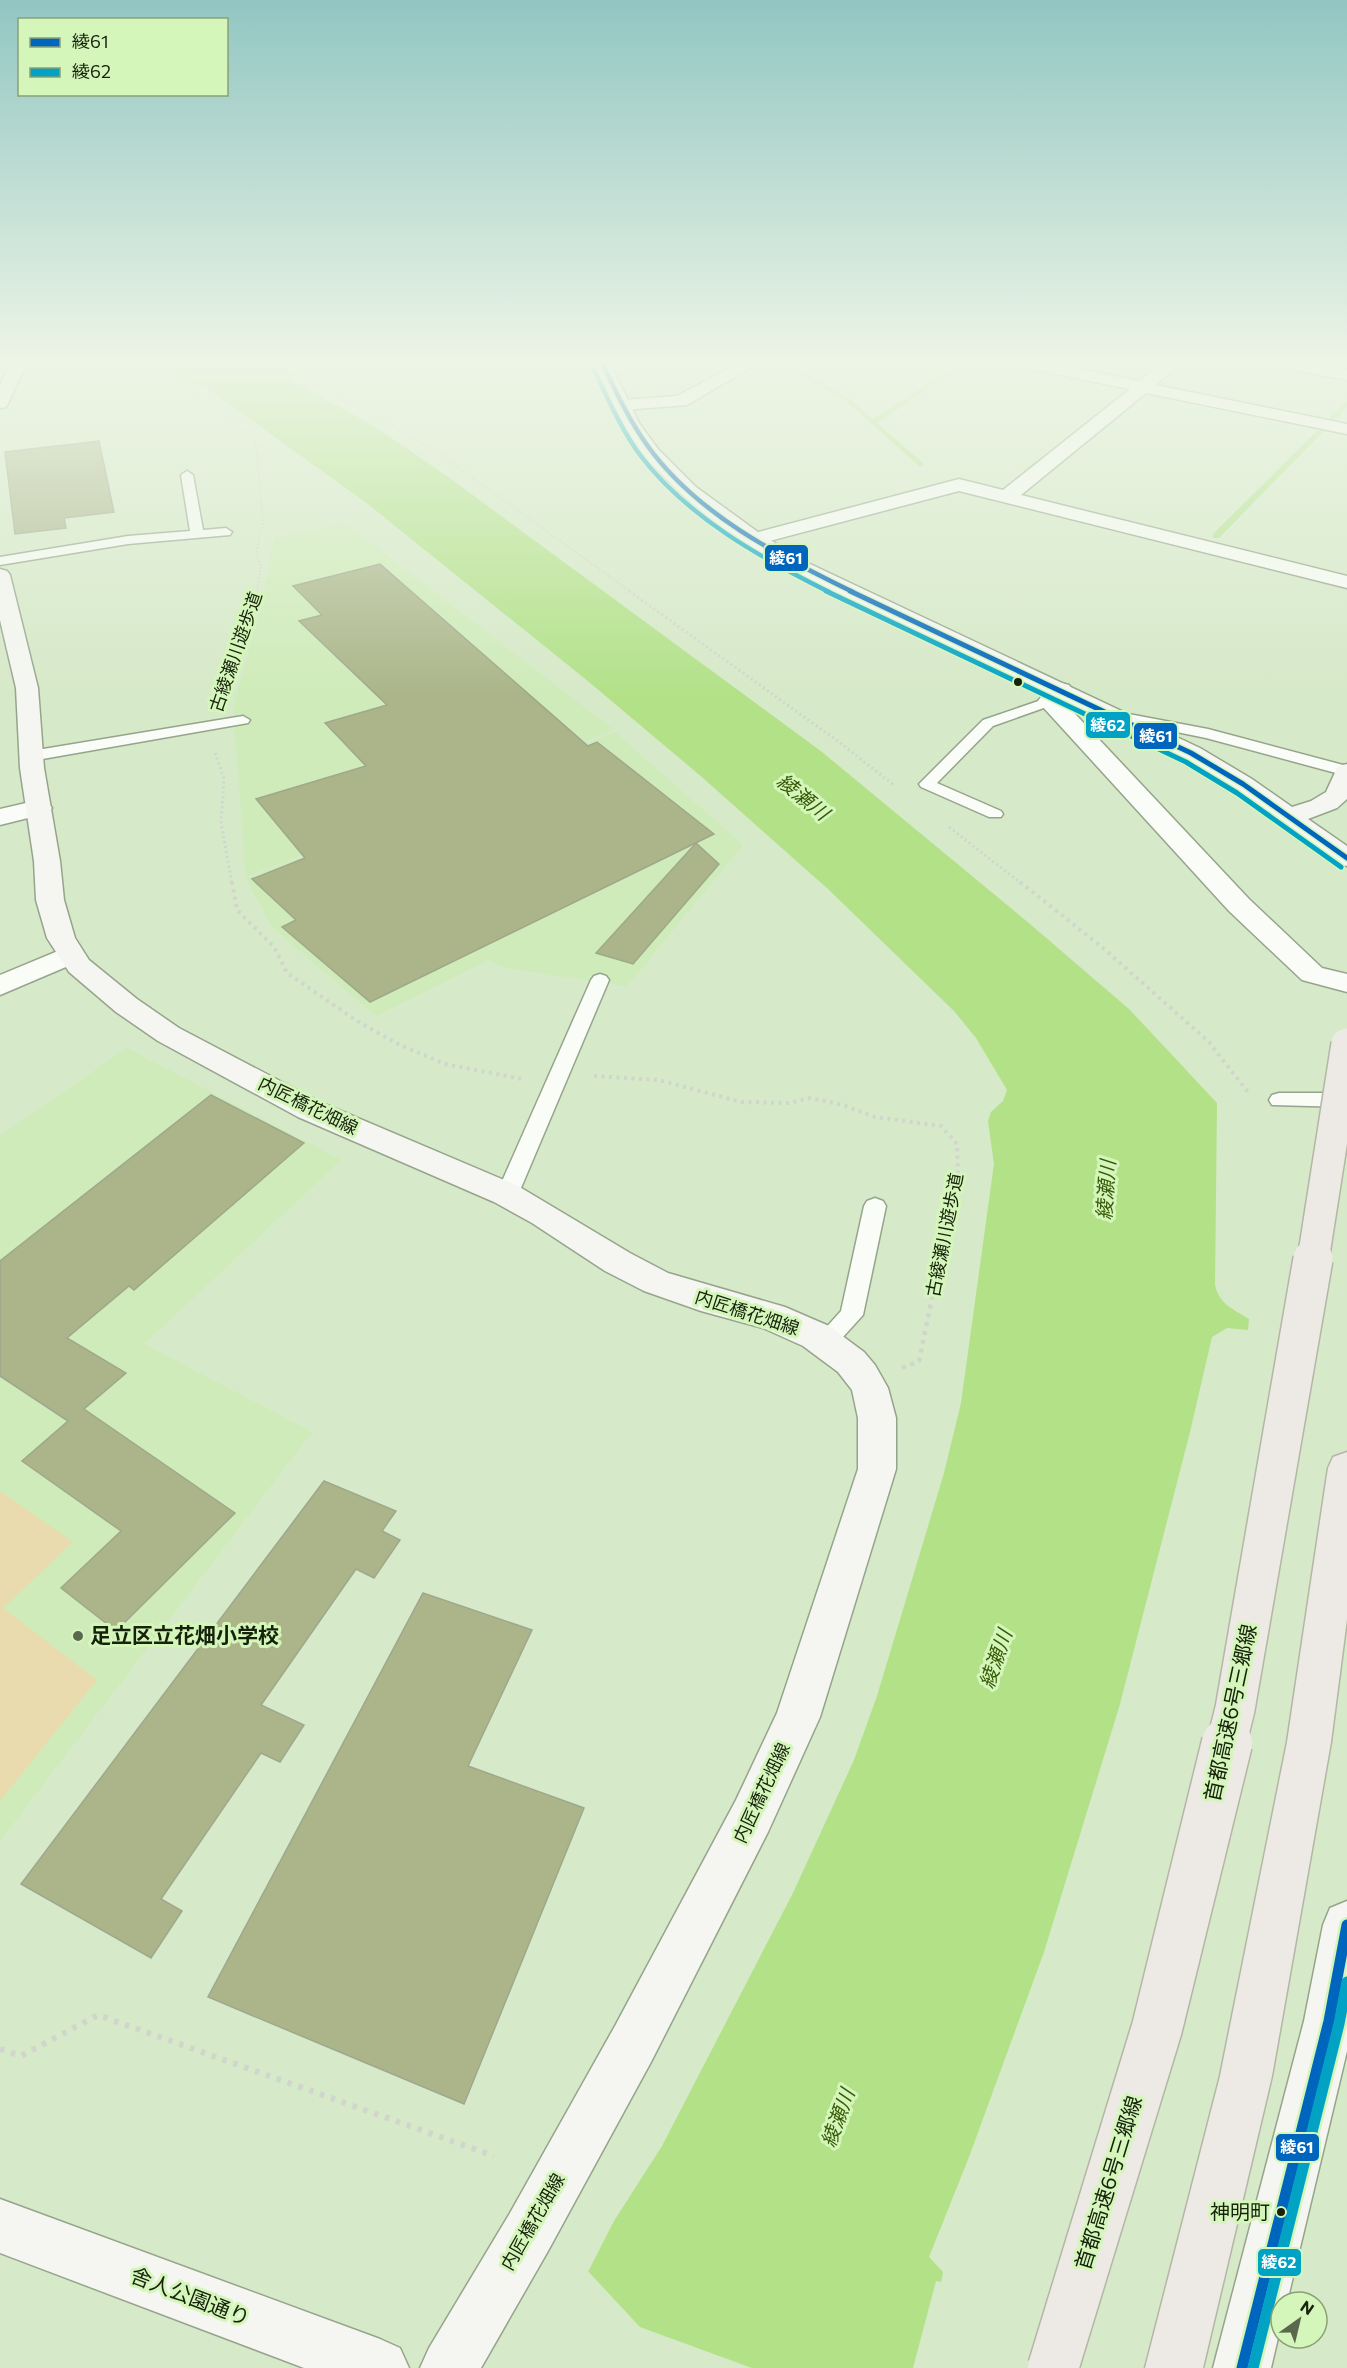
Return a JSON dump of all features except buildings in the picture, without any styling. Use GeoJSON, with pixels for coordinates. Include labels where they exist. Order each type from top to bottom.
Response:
{"type":"FeatureCollection","features":[{"type":"Feature","properties":{"kind":"highway","name":"首都高速6号三郷線"},"geometry":{"type":"LineString","coordinates":[[1053,2368],[1157,2028],[1235,1709],[1298,1357],[1347,1044]]}},
{"type":"Feature","properties":{"kind":"highway"},"geometry":{"type":"LineString","coordinates":[[1174,2368],[1246,2076],[1309,1742],[1347,1468]]}},
{"type":"Feature","properties":{"kind":"main road"},"geometry":{"type":"LineString","coordinates":[[674,476],[696,497],[754,539],[811,571],[1056,696],[1118,716],[1191,753],[1291,816],[1347,858]]}},
{"type":"Feature","properties":{"kind":"main road","name":"内匠橋花畑線"},"geometry":{"type":"LineString","coordinates":[[1,581],[27,688],[31,756],[50,900],[61,938],[79,966],[157,1027],[197,1051],[325,1117],[507,1195],[601,1253],[656,1282],[785,1322],[825,1342],[854,1365],[867,1383],[876,1404],[880,1426],[877,1469],[798,1717],[753,1816],[633,2044],[529,2232],[449,2368]]}},
{"type":"Feature","properties":{"kind":"main road"},"geometry":{"type":"LineString","coordinates":[[1291,816],[1325,804],[1340,794],[1346,782],[1347,771]]}},
{"type":"Feature","properties":{"kind":"main road"},"geometry":{"type":"LineString","coordinates":[[1242,2368],[1329,2020],[1347,1925]]}},
{"type":"Feature","properties":{"kind":"main road","name":"舎人公園通り"},"geometry":{"type":"LineString","coordinates":[[0,2226],[380,2368]]}},
{"type":"Feature","properties":{"kind":"street"},"geometry":{"type":"LineString","coordinates":[[1007,497],[1034,476]]}},
{"type":"Feature","properties":{"kind":"street"},"geometry":{"type":"LineString","coordinates":[[754,539],[959,485],[1347,582]]}},
{"type":"Feature","properties":{"kind":"street"},"geometry":{"type":"LineString","coordinates":[[1056,696],[1239,905],[1312,974],[1347,983]]}},
{"type":"Feature","properties":{"kind":"street"},"geometry":{"type":"LineString","coordinates":[[0,817],[39,808]]}},
{"type":"Feature","properties":{"kind":"street"},"geometry":{"type":"LineString","coordinates":[[0,986],[70,955]]}},
{"type":"Feature","properties":{"kind":"lane"},"geometry":{"type":"LineString","coordinates":[[187,476],[198,534]]}},
{"type":"Feature","properties":{"kind":"lane"},"geometry":{"type":"LineString","coordinates":[[1,581],[128,540],[226,532]]}},
{"type":"Feature","properties":{"kind":"lane"},"geometry":{"type":"LineString","coordinates":[[995,814],[927,784],[988,723],[1056,696]]}},
{"type":"Feature","properties":{"kind":"lane"},"geometry":{"type":"LineString","coordinates":[[1118,716],[1208,734],[1347,771]]}},
{"type":"Feature","properties":{"kind":"lane"},"geometry":{"type":"LineString","coordinates":[[31,756],[243,720]]}},
{"type":"Feature","properties":{"kind":"lane"},"geometry":{"type":"LineString","coordinates":[[507,1195],[600,980]]}},
{"type":"Feature","properties":{"kind":"lane"},"geometry":{"type":"LineString","coordinates":[[1279,1100],[1347,1100]]}},
{"type":"Feature","properties":{"kind":"lane"},"geometry":{"type":"LineString","coordinates":[[825,1342],[852,1314],[875,1206]]}},
{"type":"Feature","properties":{"kind":"path","name":"古綾瀬川遊歩道"},"geometry":{"type":"LineString","coordinates":[[259,476],[263,524],[256,554],[261,566],[260,588],[242,628],[237,656],[223,685],[213,713],[212,726],[216,757],[224,780],[221,822],[237,910],[274,947],[287,973],[357,1021],[396,1043],[445,1064],[540,1083],[598,1075],[659,1080],[741,1102],[789,1103],[810,1098],[843,1105],[875,1117],[941,1126],[957,1144],[958,1173],[919,1361],[867,1383]]}},
{"type":"Feature","properties":{"kind":"path"},"geometry":{"type":"LineString","coordinates":[[469,476],[830,735],[896,786]]}},
{"type":"Feature","properties":{"kind":"path"},"geometry":{"type":"LineString","coordinates":[[943,823],[1104,948],[1208,1041],[1254,1100],[1279,1100]]}},
{"type":"Feature","properties":{"kind":"path"},"geometry":{"type":"LineString","coordinates":[[0,2049],[21,2056],[98,2015],[494,2156]]}},
{"type":"Feature","properties":{"kind":"shaded area"},"geometry":{"type":"Polygon","coordinates":[[[345,523],[614,730],[246,877],[233,708],[261,608],[274,538],[345,523]]]}},
{"type":"Feature","properties":{"kind":"shaded area"},"geometry":{"type":"Polygon","coordinates":[[[615,732],[743,845],[627,986],[506,968],[489,960],[376,1016],[273,928],[246,879],[615,732]]]}},
{"type":"Feature","properties":{"kind":"shaded area","name":"足立区立花畑小学校"},"geometry":{"type":"Polygon","coordinates":[[[127,1048],[341,1160],[144,1344],[312,1432],[0,1841],[0,1136],[127,1048]]]}},
{"type":"Feature","properties":{"kind":"shaded area"},"geometry":{"type":"Polygon","coordinates":[[[0,1491],[73,1542],[3,1608],[97,1680],[0,1801],[0,1491]]]}},
{"type":"Feature","properties":{"kind":"water","name":"綾瀬川"},"geometry":{"type":"Polygon","coordinates":[[[329,476],[446,476],[451,479],[822,752],[1129,1009],[1217,1103],[1215,1285],[1223,1301],[1249,1319],[1248,1330],[1227,1328],[1212,1337],[1120,1704],[1044,1952],[969,2157],[929,2257],[943,2272],[941,2282],[936,2281],[913,2368],[539,2368],[614,2221],[662,2146],[793,1893],[854,1760],[877,1696],[944,1473],[961,1403],[994,1164],[988,1121],[991,1112],[1003,1101],[1007,1090],[976,1038],[954,1011],[828,889],[703,778],[589,682],[364,501],[329,476]]]}},
{"type":"Feature","properties":{"kind":"pier"},"geometry":{"type":"Polygon","coordinates":[[[586,2269],[640,2327],[752,2368],[536,2368],[586,2269]]]}},
{"type":"Feature","properties":{"kind":"waterway"},"geometry":{"type":"LineString","coordinates":[[1216,536],[1276,476]]}},
{"type":"Feature","properties":{"kind":"transit line","name":"綾62"},"geometry":{"type":"LineString","coordinates":[[658,476],[720,529],[784,569],[1186,762],[1237,793],[1341,867]]}},
{"type":"Feature","properties":{"kind":"transit line","name":"綾61"},"geometry":{"type":"LineString","coordinates":[[673,476],[725,520],[788,559],[854,593],[1191,753],[1243,784],[1347,858]]}},
{"type":"Feature","properties":{"kind":"transit line","name":"綾61"},"geometry":{"type":"LineString","coordinates":[[1242,2368],[1329,2021],[1347,1925]]}},
{"type":"Feature","properties":{"kind":"transit line","name":"綾62"},"geometry":{"type":"LineString","coordinates":[[1253,2368],[1339,2024],[1347,1982]]}},
{"type":"Feature","properties":{"kind":"place","name":"足立区立花畑小学校"},"geometry":{"type":"Point","coordinates":[78,1636]}},
{"type":"Feature","properties":{"kind":"place","name":"神明町"},"geometry":{"type":"Point","coordinates":[1281,2212]}}]}
